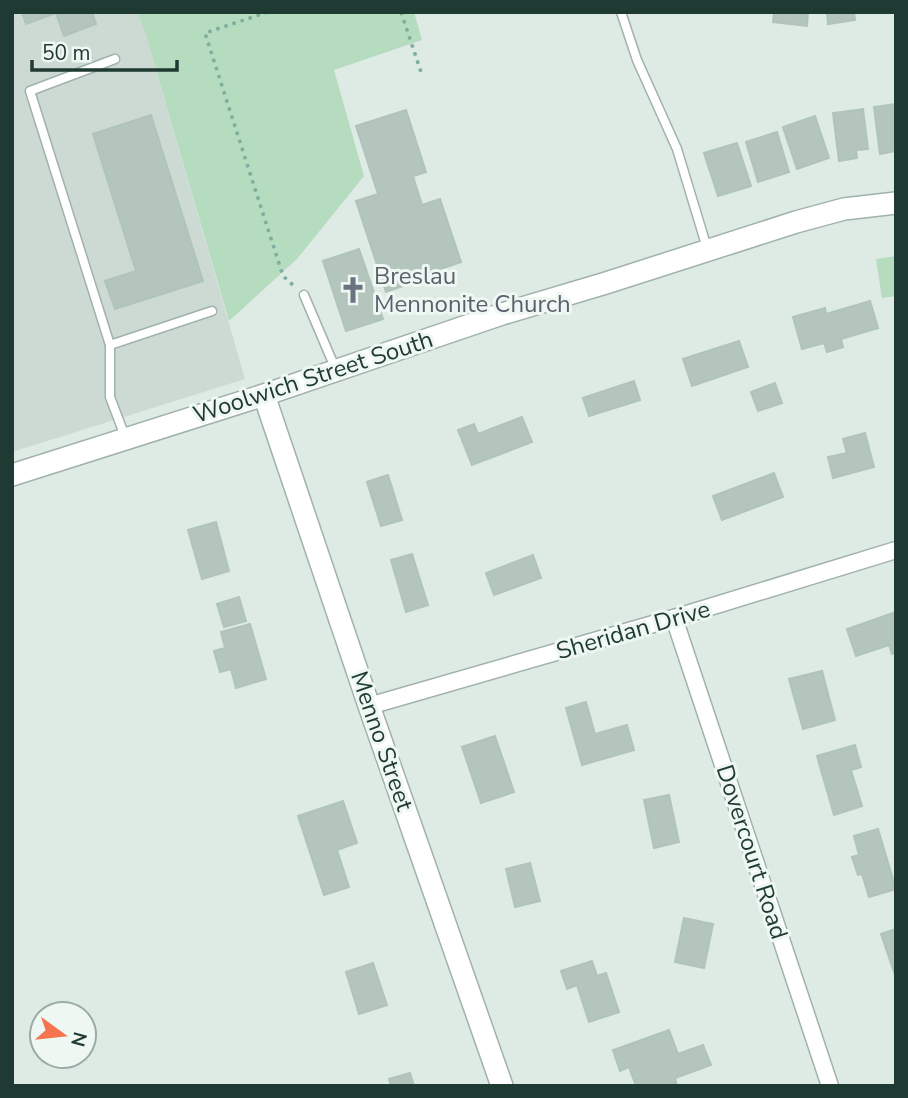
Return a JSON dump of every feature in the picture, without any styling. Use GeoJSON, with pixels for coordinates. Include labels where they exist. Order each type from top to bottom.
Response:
{"type":"FeatureCollection","features":[{"type":"Feature","properties":{"kind":"street","name":"Woolwich Street South"},"geometry":{"type":"LineString","coordinates":[[12,475],[264,395],[502,314],[796,222],[844,209],[896,203]]}},
{"type":"Feature","properties":{"kind":"street","name":"Menno Street"},"geometry":{"type":"LineString","coordinates":[[264,395],[502,1086]]}},
{"type":"Feature","properties":{"kind":"street","name":"Sheridan Drive"},"geometry":{"type":"LineString","coordinates":[[369,706],[674,618],[896,550]]}},
{"type":"Feature","properties":{"kind":"street","name":"Dovercourt Road"},"geometry":{"type":"LineString","coordinates":[[674,618],[830,1086]]}},
{"type":"Feature","properties":{"kind":"lane"},"geometry":{"type":"LineString","coordinates":[[621,12],[637,60],[677,149],[708,251]]}},
{"type":"Feature","properties":{"kind":"lane"},"geometry":{"type":"LineString","coordinates":[[115,58],[30,91],[110,345],[110,397],[126,439]]}},
{"type":"Feature","properties":{"kind":"lane"},"geometry":{"type":"LineString","coordinates":[[304,295],[336,370]]}},
{"type":"Feature","properties":{"kind":"lane"},"geometry":{"type":"LineString","coordinates":[[110,345],[212,311]]}},
{"type":"Feature","properties":{"kind":"path"},"geometry":{"type":"LineString","coordinates":[[268,12],[205,33],[283,276],[304,295]]}},
{"type":"Feature","properties":{"kind":"path"},"geometry":{"type":"LineString","coordinates":[[401,12],[422,75]]}},
{"type":"Feature","properties":{"kind":"shaded area"},"geometry":{"type":"Polygon","coordinates":[[[12,12],[137,12],[245,379],[12,452],[12,12]]]}},
{"type":"Feature","properties":{"kind":"green space"},"geometry":{"type":"Polygon","coordinates":[[[137,12],[414,12],[422,40],[334,70],[364,176],[297,259],[229,321],[145,32],[137,12]]]}},
{"type":"Feature","properties":{"kind":"green space"},"geometry":{"type":"Polygon","coordinates":[[[896,256],[896,296],[882,298],[876,259],[896,256]]]}},
{"type":"Feature","properties":{"kind":"building"},"geometry":{"type":"Polygon","coordinates":[[[22,12],[92,12],[96,24],[64,36],[56,13],[26,24],[22,12]]]}},
{"type":"Feature","properties":{"kind":"building"},"geometry":{"type":"Polygon","coordinates":[[[774,12],[808,12],[807,26],[773,22],[774,12]]]}},
{"type":"Feature","properties":{"kind":"building"},"geometry":{"type":"Polygon","coordinates":[[[827,12],[854,12],[855,20],[828,24],[827,12]]]}},
{"type":"Feature","properties":{"kind":"building"},"geometry":{"type":"Polygon","coordinates":[[[896,104],[896,151],[880,154],[874,107],[896,104]]]}},
{"type":"Feature","properties":{"kind":"building"},"geometry":{"type":"Polygon","coordinates":[[[863,109],[868,149],[856,150],[857,158],[839,161],[833,113],[863,109]]]}},
{"type":"Feature","properties":{"kind":"building"},"geometry":{"type":"Polygon","coordinates":[[[406,110],[426,172],[413,176],[422,205],[440,199],[461,262],[410,279],[411,283],[386,292],[356,201],[378,194],[356,126],[406,110]]]}},
{"type":"Feature","properties":{"kind":"building"},"geometry":{"type":"Polygon","coordinates":[[[151,115],[203,281],[115,309],[105,281],[136,271],[93,134],[151,115]]]}},
{"type":"Feature","properties":{"kind":"building"},"geometry":{"type":"Polygon","coordinates":[[[815,116],[829,158],[797,169],[783,127],[815,116]]]}},
{"type":"Feature","properties":{"kind":"building"},"geometry":{"type":"Polygon","coordinates":[[[777,132],[789,172],[758,182],[746,142],[777,132]]]}},
{"type":"Feature","properties":{"kind":"building"},"geometry":{"type":"Polygon","coordinates":[[[737,143],[751,186],[718,196],[704,153],[737,143]]]}},
{"type":"Feature","properties":{"kind":"building","name":"Breslau Mennonite Church"},"geometry":{"type":"Polygon","coordinates":[[[359,249],[383,319],[346,331],[323,261],[359,249]]]}},
{"type":"Feature","properties":{"kind":"building"},"geometry":{"type":"Polygon","coordinates":[[[870,301],[878,328],[841,339],[843,347],[827,352],[824,343],[802,349],[793,317],[825,308],[826,314],[870,301]]]}},
{"type":"Feature","properties":{"kind":"building"},"geometry":{"type":"Polygon","coordinates":[[[739,341],[748,367],[692,386],[683,359],[739,341]]]}},
{"type":"Feature","properties":{"kind":"building"},"geometry":{"type":"Polygon","coordinates":[[[634,381],[640,400],[589,416],[583,398],[634,381]]]}},
{"type":"Feature","properties":{"kind":"building"},"geometry":{"type":"Polygon","coordinates":[[[775,383],[782,403],[758,411],[751,392],[775,383]]]}},
{"type":"Feature","properties":{"kind":"building"},"geometry":{"type":"Polygon","coordinates":[[[522,417],[532,442],[472,465],[458,430],[474,424],[478,434],[522,417]]]}},
{"type":"Feature","properties":{"kind":"building"},"geometry":{"type":"Polygon","coordinates":[[[865,433],[874,467],[833,478],[828,457],[847,453],[843,439],[865,433]]]}},
{"type":"Feature","properties":{"kind":"building"},"geometry":{"type":"Polygon","coordinates":[[[774,473],[783,497],[722,520],[713,496],[774,473]]]}},
{"type":"Feature","properties":{"kind":"building"},"geometry":{"type":"Polygon","coordinates":[[[388,475],[402,520],[381,526],[367,482],[388,475]]]}},
{"type":"Feature","properties":{"kind":"building"},"geometry":{"type":"Polygon","coordinates":[[[216,522],[229,571],[202,579],[188,530],[216,522]]]}},
{"type":"Feature","properties":{"kind":"building"},"geometry":{"type":"Polygon","coordinates":[[[412,554],[428,605],[406,612],[391,560],[412,554]]]}},
{"type":"Feature","properties":{"kind":"building"},"geometry":{"type":"Polygon","coordinates":[[[533,555],[541,578],[494,595],[486,573],[533,555]]]}},
{"type":"Feature","properties":{"kind":"building"},"geometry":{"type":"Polygon","coordinates":[[[239,597],[246,621],[224,627],[217,604],[239,597]]]}},
{"type":"Feature","properties":{"kind":"building"},"geometry":{"type":"Polygon","coordinates":[[[896,612],[896,652],[892,654],[889,645],[856,656],[847,629],[896,612]]]}},
{"type":"Feature","properties":{"kind":"building"},"geometry":{"type":"Polygon","coordinates":[[[250,624],[266,679],[236,688],[231,669],[220,672],[214,651],[225,648],[221,632],[250,624]]]}},
{"type":"Feature","properties":{"kind":"building"},"geometry":{"type":"Polygon","coordinates":[[[822,671],[835,720],[803,729],[789,679],[822,671]]]}},
{"type":"Feature","properties":{"kind":"building"},"geometry":{"type":"Polygon","coordinates":[[[586,702],[595,734],[627,725],[634,750],[582,765],[566,708],[586,702]]]}},
{"type":"Feature","properties":{"kind":"building"},"geometry":{"type":"Polygon","coordinates":[[[495,736],[514,792],[481,803],[462,747],[495,736]]]}},
{"type":"Feature","properties":{"kind":"building"},"geometry":{"type":"Polygon","coordinates":[[[855,745],[861,767],[851,770],[862,806],[834,815],[817,756],[855,745]]]}},
{"type":"Feature","properties":{"kind":"building"},"geometry":{"type":"Polygon","coordinates":[[[669,795],[679,842],[654,848],[644,800],[669,795]]]}},
{"type":"Feature","properties":{"kind":"building"},"geometry":{"type":"Polygon","coordinates":[[[343,801],[357,843],[337,850],[349,887],[324,895],[298,816],[343,801]]]}},
{"type":"Feature","properties":{"kind":"building"},"geometry":{"type":"Polygon","coordinates":[[[878,829],[896,889],[869,897],[862,874],[858,875],[852,857],[859,855],[854,836],[878,829]]]}},
{"type":"Feature","properties":{"kind":"building"},"geometry":{"type":"Polygon","coordinates":[[[530,863],[540,901],[515,907],[506,869],[530,863]]]}},
{"type":"Feature","properties":{"kind":"building"},"geometry":{"type":"Polygon","coordinates":[[[684,918],[713,924],[704,968],[675,962],[684,918]]]}},
{"type":"Feature","properties":{"kind":"building"},"geometry":{"type":"Polygon","coordinates":[[[896,929],[896,978],[881,934],[896,929]]]}},
{"type":"Feature","properties":{"kind":"building"},"geometry":{"type":"Polygon","coordinates":[[[592,961],[597,976],[606,973],[619,1012],[589,1022],[577,985],[567,989],[561,971],[592,961]]]}},
{"type":"Feature","properties":{"kind":"building"},"geometry":{"type":"Polygon","coordinates":[[[373,963],[387,1005],[359,1014],[346,972],[373,963]]]}},
{"type":"Feature","properties":{"kind":"building"},"geometry":{"type":"Polygon","coordinates":[[[669,1030],[678,1054],[703,1045],[711,1065],[675,1078],[677,1086],[636,1086],[629,1067],[620,1071],[613,1050],[669,1030]]]}},
{"type":"Feature","properties":{"kind":"building"},"geometry":{"type":"Polygon","coordinates":[[[410,1073],[414,1086],[391,1086],[389,1079],[410,1073]]]}},
{"type":"Feature","properties":{"kind":"place","name":"Breslau Mennonite Church"},"geometry":{"type":"Point","coordinates":[353,290]}}]}
